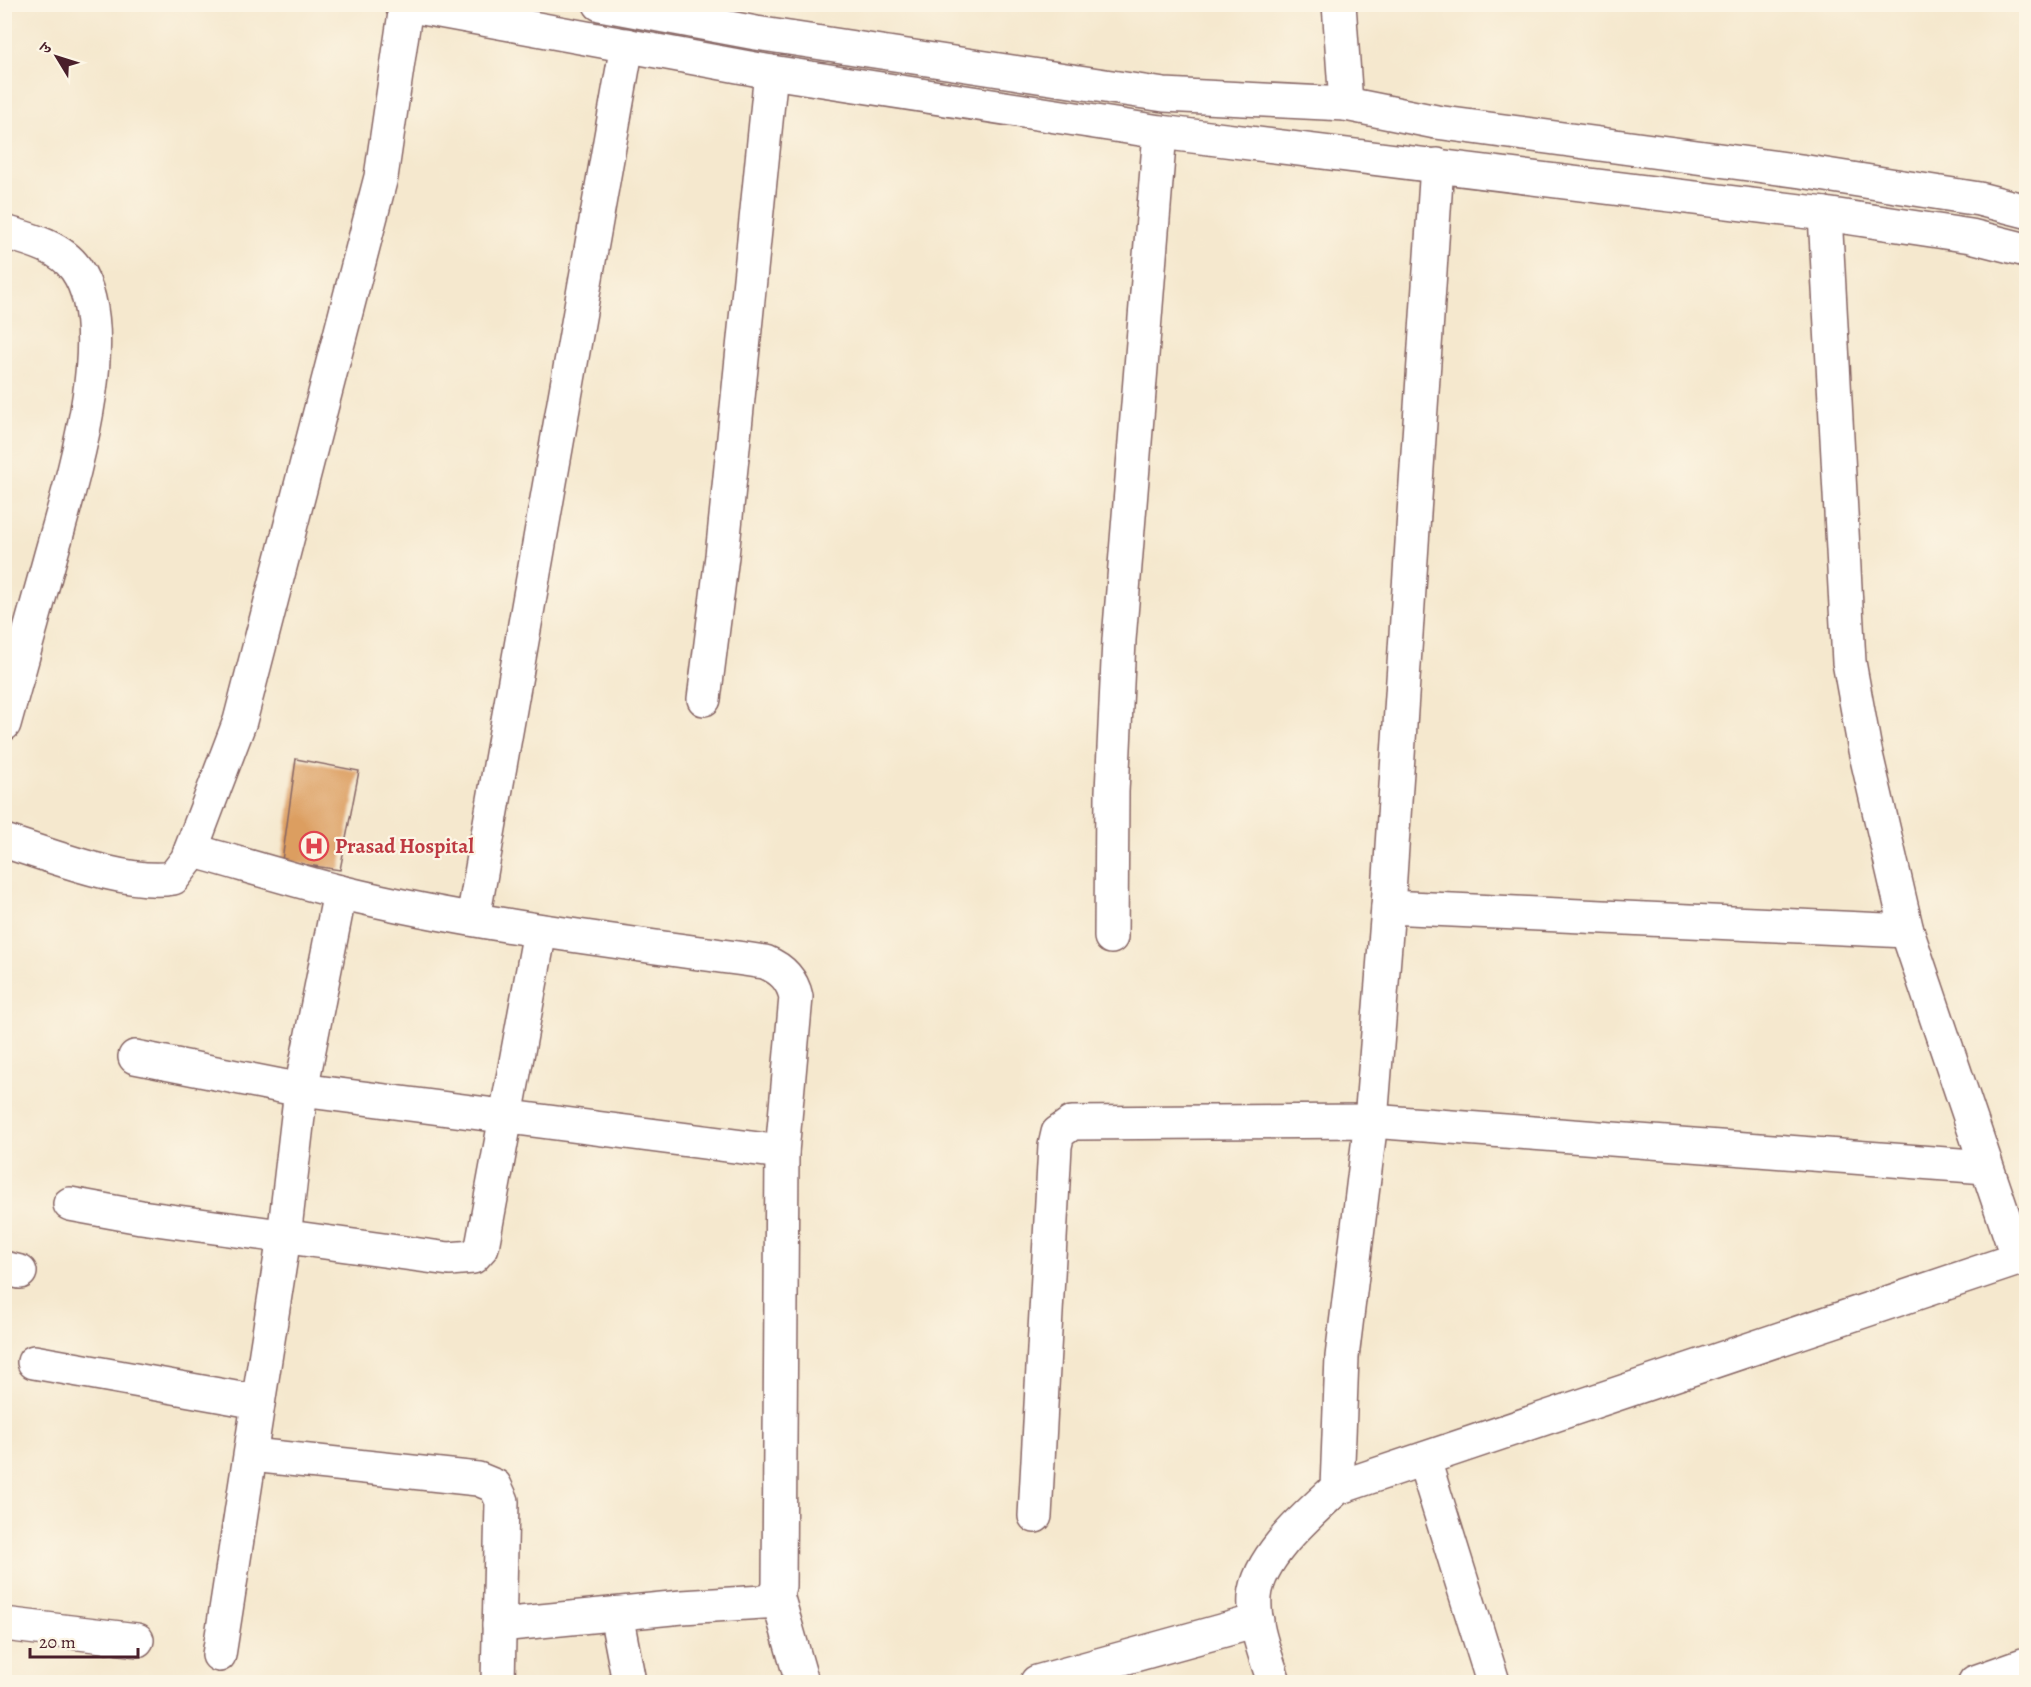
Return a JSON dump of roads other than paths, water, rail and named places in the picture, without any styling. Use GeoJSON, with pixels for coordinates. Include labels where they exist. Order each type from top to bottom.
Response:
{"type":"FeatureCollection","features":[{"type":"Feature","properties":{"kind":"street"},"geometry":{"type":"LineString","coordinates":[[600,4],[756,33],[1164,95],[1346,104],[1436,122],[1824,174],[1979,199],[2026,212]]}},
{"type":"Feature","properties":{"kind":"street"},"geometry":{"type":"LineString","coordinates":[[1339,4],[1346,104]]}},
{"type":"Feature","properties":{"kind":"street"},"geometry":{"type":"LineString","coordinates":[[4,842],[131,877],[156,881],[173,878],[181,870],[240,721],[381,177],[404,5],[771,72],[1160,132],[1825,214],[1971,236],[2026,250]]}},
{"type":"Feature","properties":{"kind":"street"},"geometry":{"type":"LineString","coordinates":[[473,919],[627,45]]}},
{"type":"Feature","properties":{"kind":"street"},"geometry":{"type":"LineString","coordinates":[[704,699],[722,556],[771,72]]}},
{"type":"Feature","properties":{"kind":"street"},"geometry":{"type":"LineString","coordinates":[[1111,937],[1112,792],[1119,640],[1160,132]]}},
{"type":"Feature","properties":{"kind":"street"},"geometry":{"type":"LineString","coordinates":[[1337,1488],[1342,1357],[1371,1121],[1388,907],[1437,165]]}},
{"type":"Feature","properties":{"kind":"street"},"geometry":{"type":"LineString","coordinates":[[1274,1683],[1257,1621],[1255,1598],[1258,1580],[1284,1542],[1337,1488],[2022,1257],[1986,1167],[1907,932],[1865,750],[1849,662],[1825,214]]}},
{"type":"Feature","properties":{"kind":"street"},"geometry":{"type":"LineString","coordinates":[[4,232],[50,248],[75,267],[83,282],[88,300],[92,351],[85,431],[4,724]]}},
{"type":"Feature","properties":{"kind":"street"},"geometry":{"type":"LineString","coordinates":[[191,849],[340,892],[473,919],[540,931],[765,962],[785,973],[794,985],[796,997],[782,1152],[779,1586],[777,1595],[802,1683]]}},
{"type":"Feature","properties":{"kind":"street"},"geometry":{"type":"LineString","coordinates":[[219,1655],[252,1455],[284,1238],[301,1090],[340,892]]}},
{"type":"Feature","properties":{"kind":"street"},"geometry":{"type":"LineString","coordinates":[[1388,907],[1907,932]]}},
{"type":"Feature","properties":{"kind":"street"},"geometry":{"type":"LineString","coordinates":[[70,1204],[284,1238],[449,1259],[473,1257],[482,1247],[508,1117],[540,931]]}},
{"type":"Feature","properties":{"kind":"street"},"geometry":{"type":"LineString","coordinates":[[135,1057],[301,1090],[782,1152]]}},
{"type":"Feature","properties":{"kind":"street"},"geometry":{"type":"LineString","coordinates":[[1035,1516],[1055,1146],[1058,1133],[1067,1125],[1081,1122],[1371,1121],[1986,1167]]}},
{"type":"Feature","properties":{"kind":"street"},"geometry":{"type":"LineString","coordinates":[[34,1362],[258,1402]]}},
{"type":"Feature","properties":{"kind":"street"},"geometry":{"type":"LineString","coordinates":[[252,1455],[478,1479],[495,1486],[502,1501],[498,1683]]}},
{"type":"Feature","properties":{"kind":"street"},"geometry":{"type":"LineString","coordinates":[[1424,1460],[1493,1683]]}},
{"type":"Feature","properties":{"kind":"street"},"geometry":{"type":"LineString","coordinates":[[499,1625],[763,1602],[777,1595]]}},
{"type":"Feature","properties":{"kind":"street"},"geometry":{"type":"LineString","coordinates":[[616,1614],[629,1683]]}},
{"type":"Feature","properties":{"kind":"street"},"geometry":{"type":"LineString","coordinates":[[1037,1683],[1257,1621]]}},
{"type":"Feature","properties":{"kind":"street"},"geometry":{"type":"LineString","coordinates":[[4,1624],[137,1640]]}},
{"type":"Feature","properties":{"kind":"street"},"geometry":{"type":"LineString","coordinates":[[1975,1683],[2026,1664]]}},
{"type":"Feature","properties":{"kind":"place","name":"Prasad Hospital"},"geometry":{"type":"Point","coordinates":[314,846]}}]}
